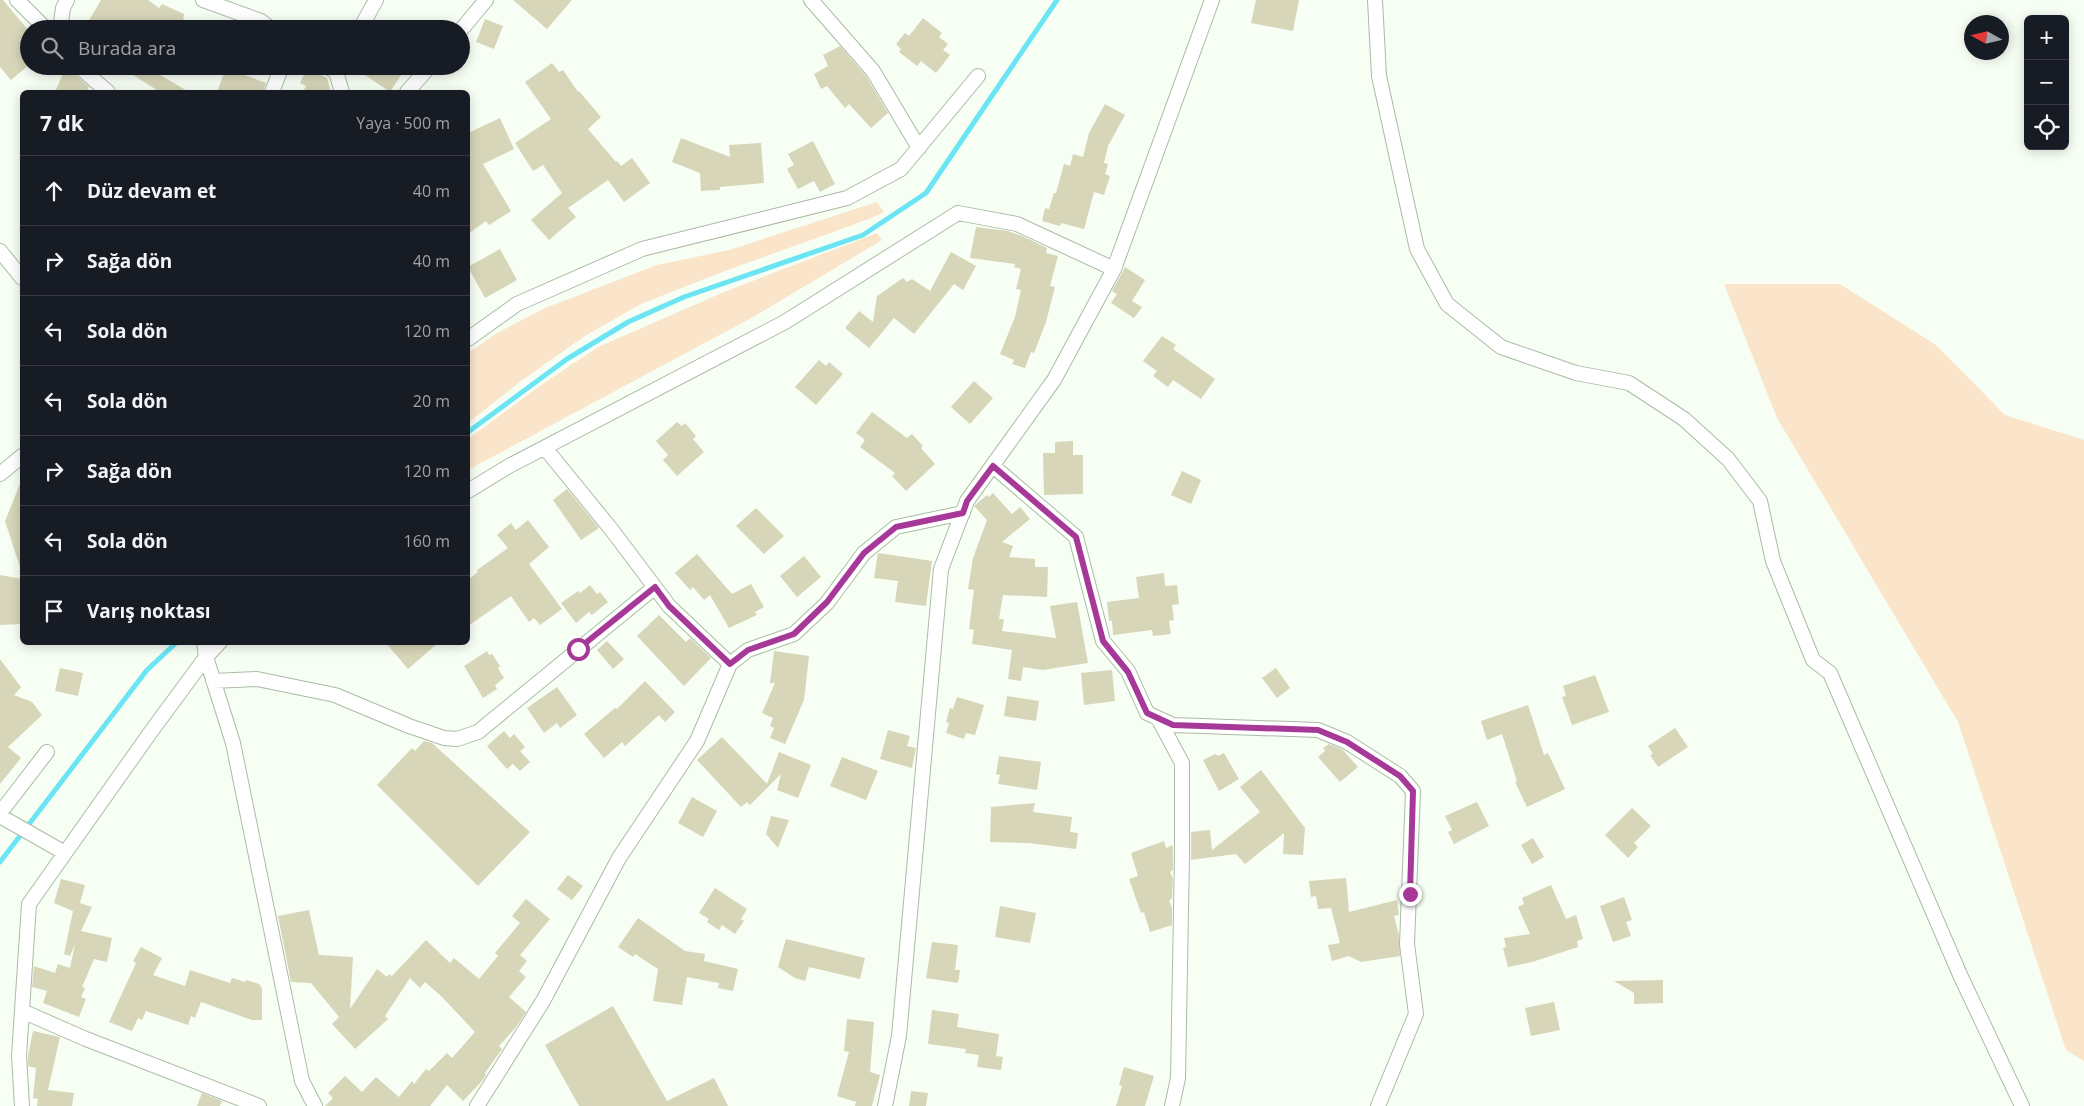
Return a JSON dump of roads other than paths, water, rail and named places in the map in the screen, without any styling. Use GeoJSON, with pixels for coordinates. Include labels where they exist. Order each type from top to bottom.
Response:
{"type":"FeatureCollection","features":[{"type":"Feature","properties":{"kind":"street"},"geometry":{"type":"LineString","coordinates":[[17,0],[37,20]]}},
{"type":"Feature","properties":{"kind":"street"},"geometry":{"type":"LineString","coordinates":[[61,20],[63,8],[67,0]]}},
{"type":"Feature","properties":{"kind":"street"},"geometry":{"type":"LineString","coordinates":[[203,0],[258,20]]}},
{"type":"Feature","properties":{"kind":"street"},"geometry":{"type":"LineString","coordinates":[[365,20],[376,0]]}},
{"type":"Feature","properties":{"kind":"street"},"geometry":{"type":"LineString","coordinates":[[469,20],[486,0]]}},
{"type":"Feature","properties":{"kind":"street"},"geometry":{"type":"LineString","coordinates":[[812,0],[873,71],[919,148]]}},
{"type":"Feature","properties":{"kind":"street"},"geometry":{"type":"LineString","coordinates":[[885,1106],[899,1036],[941,569],[967,501],[1054,380],[1114,269],[1212,0]]}},
{"type":"Feature","properties":{"kind":"street"},"geometry":{"type":"LineString","coordinates":[[1375,0],[1379,76],[1417,249],[1447,304],[1501,347],[1576,373],[1629,383],[1684,419],[1728,458],[1760,501],[1773,561],[1813,660],[1830,673],[1961,977],[2022,1106]]}},
{"type":"Feature","properties":{"kind":"street"},"geometry":{"type":"LineString","coordinates":[[88,75],[106,90]]}},
{"type":"Feature","properties":{"kind":"street"},"geometry":{"type":"LineString","coordinates":[[273,90],[279,75]]}},
{"type":"Feature","properties":{"kind":"street"},"geometry":{"type":"LineString","coordinates":[[336,75],[341,90]]}},
{"type":"Feature","properties":{"kind":"street"},"geometry":{"type":"LineString","coordinates":[[409,90],[422,75]]}},
{"type":"Feature","properties":{"kind":"street"},"geometry":{"type":"LineString","coordinates":[[470,338],[516,304],[642,249],[847,198],[901,169],[978,76]]}},
{"type":"Feature","properties":{"kind":"street"},"geometry":{"type":"LineString","coordinates":[[470,490],[545,448],[785,322],[958,213],[1017,224],[1114,269]]}},
{"type":"Feature","properties":{"kind":"street"},"geometry":{"type":"LineString","coordinates":[[0,251],[20,276]]}},
{"type":"Feature","properties":{"kind":"street"},"geometry":{"type":"LineString","coordinates":[[545,448],[612,529],[669,606],[730,664]]}},
{"type":"Feature","properties":{"kind":"street"},"geometry":{"type":"LineString","coordinates":[[0,474],[20,458]]}},
{"type":"Feature","properties":{"kind":"street"},"geometry":{"type":"LineString","coordinates":[[993,466],[1076,537],[1103,641],[1128,672],[1147,713],[1173,725],[1318,730],[1347,742],[1393,771],[1413,791],[1407,944],[1416,1014],[1378,1106]]}},
{"type":"Feature","properties":{"kind":"street"},"geometry":{"type":"LineString","coordinates":[[477,1106],[543,1001],[619,858],[697,741],[730,664],[748,650],[794,634],[827,602],[864,553],[896,527],[963,513]]}},
{"type":"Feature","properties":{"kind":"street"},"geometry":{"type":"LineString","coordinates":[[214,681],[257,679],[336,695],[409,726],[444,738],[457,739],[478,732],[655,587]]}},
{"type":"Feature","properties":{"kind":"street"},"geometry":{"type":"LineString","coordinates":[[204,645],[206,657],[234,743],[302,1081],[315,1106]]}},
{"type":"Feature","properties":{"kind":"street"},"geometry":{"type":"LineString","coordinates":[[22,1106],[19,1056],[29,904],[206,657],[217,645]]}},
{"type":"Feature","properties":{"kind":"street"},"geometry":{"type":"LineString","coordinates":[[1159,720],[1182,762],[1178,1078],[1172,1106]]}},
{"type":"Feature","properties":{"kind":"street"},"geometry":{"type":"LineString","coordinates":[[47,752],[0,815],[32,836],[65,854]]}},
{"type":"Feature","properties":{"kind":"street"},"geometry":{"type":"LineString","coordinates":[[22,1011],[86,1039],[259,1106]]}},
{"type":"Feature","properties":{"kind":"waterway"},"geometry":{"type":"LineString","coordinates":[[470,431],[567,359],[628,322],[684,297],[863,235],[926,193],[1057,0]]}},
{"type":"Feature","properties":{"kind":"waterway"},"geometry":{"type":"LineString","coordinates":[[0,862],[147,670],[174,645]]}}]}
